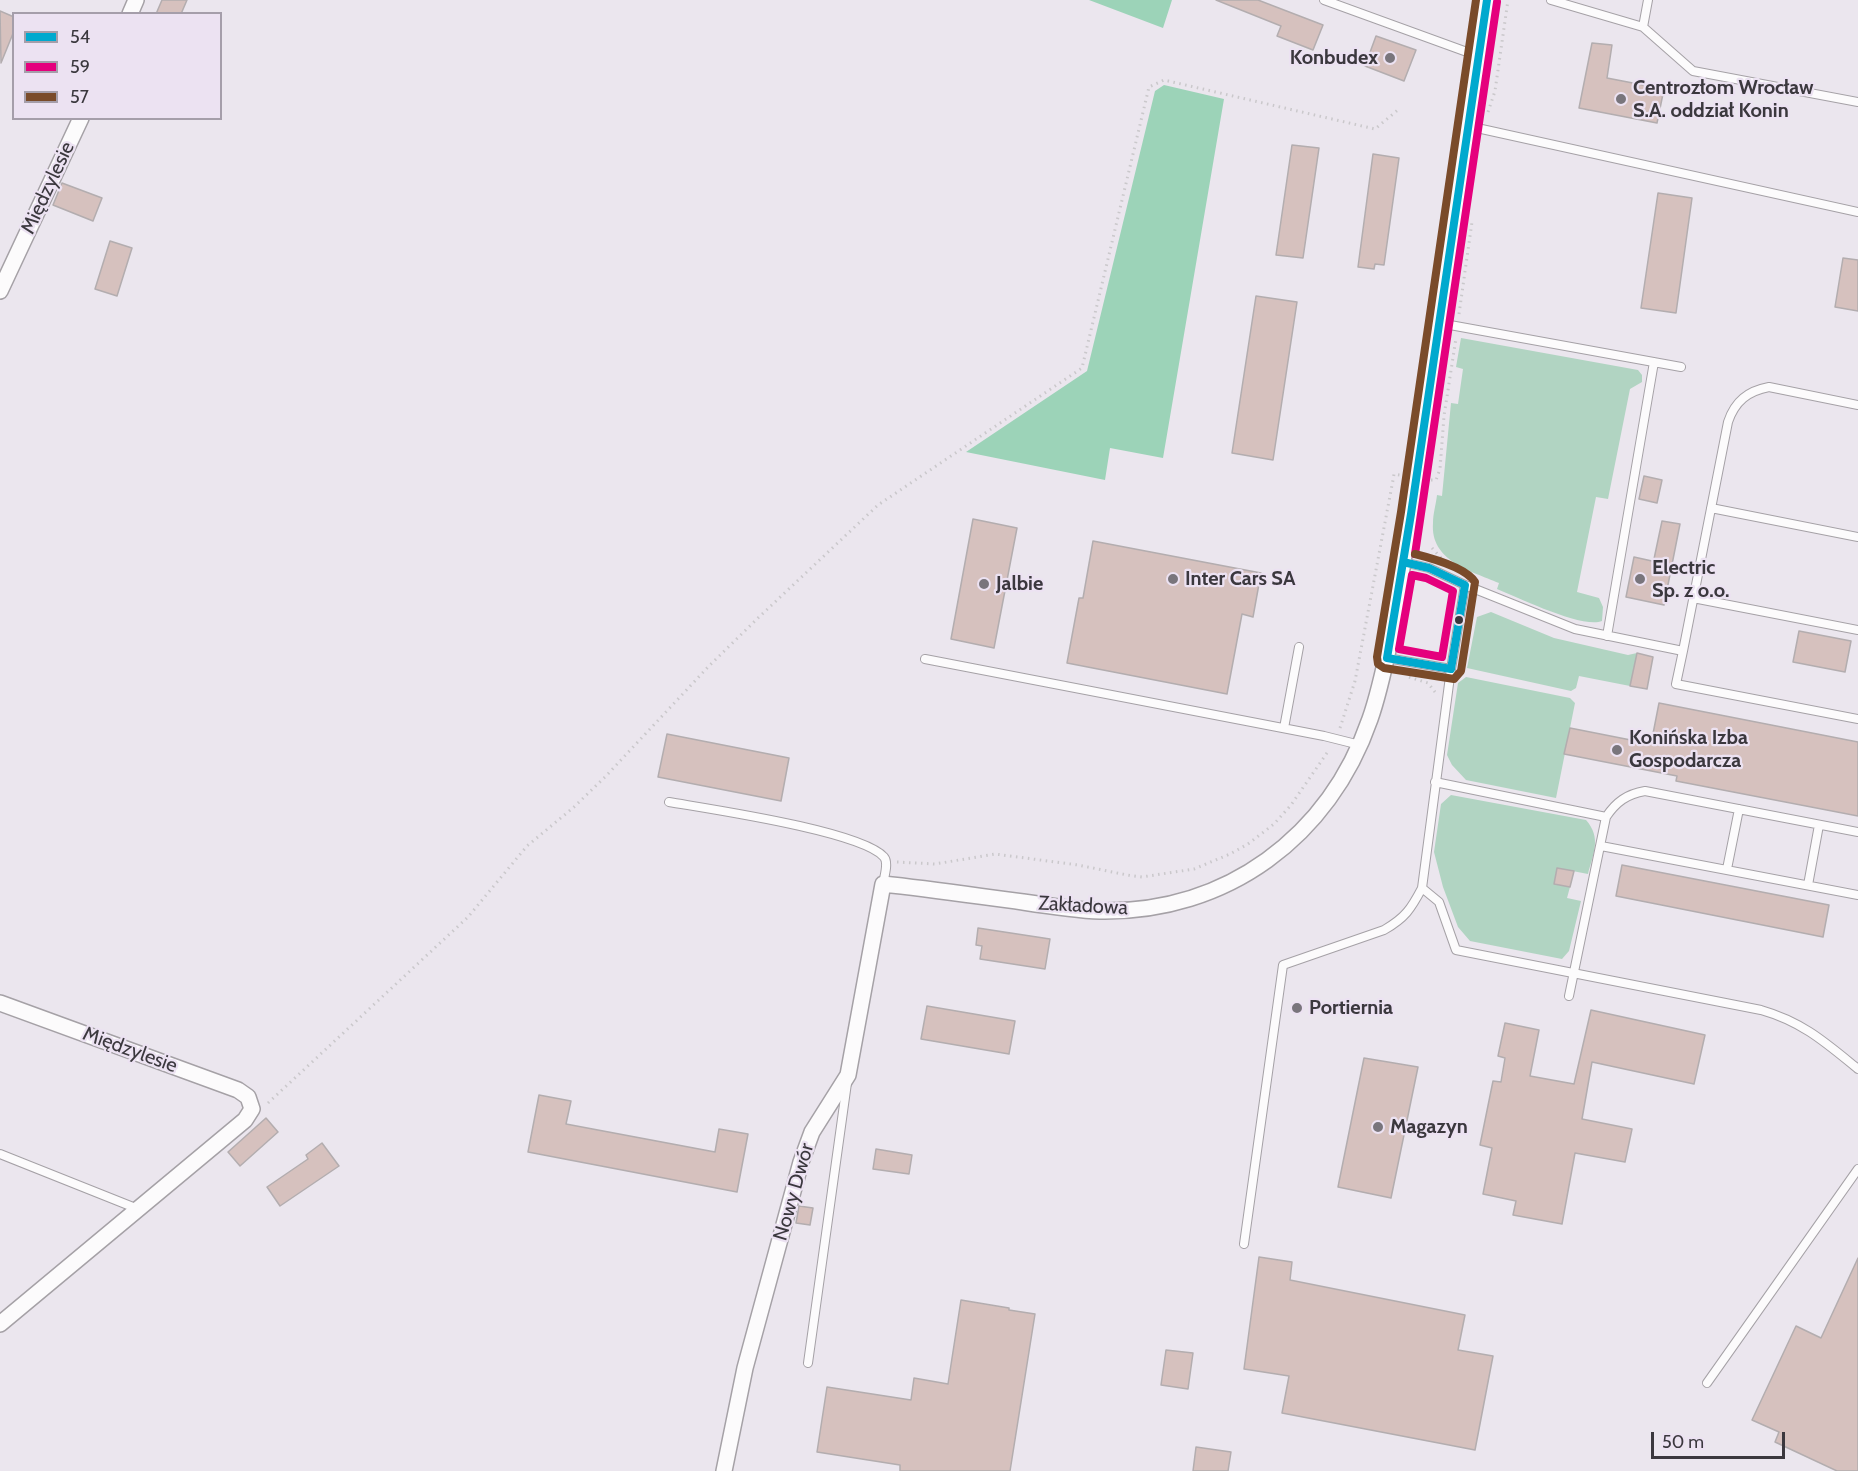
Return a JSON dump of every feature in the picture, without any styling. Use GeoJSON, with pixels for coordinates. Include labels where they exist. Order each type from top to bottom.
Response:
{"type":"FeatureCollection","features":[{"type":"Feature","properties":{"kind":"street","name":"Zakładowa"},"geometry":{"type":"LineString","coordinates":[[883,884],[1086,910],[1135,909],[1185,900],[1217,889],[1246,875],[1272,857],[1297,837],[1334,792],[1360,745],[1375,705],[1387,658],[1487,0]]}},
{"type":"Feature","properties":{"kind":"street","name":"Międzylesie"},"geometry":{"type":"LineString","coordinates":[[0,291],[80,120]]}},
{"type":"Feature","properties":{"kind":"street","name":"Nowy Dwór"},"geometry":{"type":"LineString","coordinates":[[724,1471],[745,1368],[801,1162],[812,1132],[848,1075],[883,884]]}},
{"type":"Feature","properties":{"kind":"street","name":"Międzylesie"},"geometry":{"type":"LineString","coordinates":[[0,1003],[238,1090],[248,1097],[252,1109]]}},
{"type":"Feature","properties":{"kind":"street"},"geometry":{"type":"LineString","coordinates":[[0,1324],[246,1120],[252,1109]]}},
{"type":"Feature","properties":{"kind":"lane"},"geometry":{"type":"LineString","coordinates":[[1324,0],[1478,56]]}},
{"type":"Feature","properties":{"kind":"lane"},"geometry":{"type":"LineString","coordinates":[[1551,0],[1643,27],[1693,70],[1858,102]]}},
{"type":"Feature","properties":{"kind":"lane"},"geometry":{"type":"LineString","coordinates":[[1643,27],[1648,0]]}},
{"type":"Feature","properties":{"kind":"lane"},"geometry":{"type":"LineString","coordinates":[[1467,126],[1858,212]]}},
{"type":"Feature","properties":{"kind":"lane"},"geometry":{"type":"LineString","coordinates":[[1439,323],[1681,367]]}},
{"type":"Feature","properties":{"kind":"lane"},"geometry":{"type":"LineString","coordinates":[[1607,636],[1654,362]]}},
{"type":"Feature","properties":{"kind":"lane"},"geometry":{"type":"LineString","coordinates":[[1858,405],[1769,387],[1745,395],[1732,411],[1676,684],[1858,719]]}},
{"type":"Feature","properties":{"kind":"lane"},"geometry":{"type":"LineString","coordinates":[[1711,508],[1858,537]]}},
{"type":"Feature","properties":{"kind":"lane"},"geometry":{"type":"LineString","coordinates":[[1403,562],[1429,568],[1550,621],[1575,629],[1683,651]]}},
{"type":"Feature","properties":{"kind":"lane"},"geometry":{"type":"LineString","coordinates":[[1244,1244],[1283,965],[1384,930],[1410,911],[1422,888],[1451,669],[1465,585]]}},
{"type":"Feature","properties":{"kind":"lane"},"geometry":{"type":"LineString","coordinates":[[1693,598],[1858,630]]}},
{"type":"Feature","properties":{"kind":"lane"},"geometry":{"type":"LineString","coordinates":[[1284,728],[1299,647]]}},
{"type":"Feature","properties":{"kind":"lane"},"geometry":{"type":"LineString","coordinates":[[1387,658],[1451,669]]}},
{"type":"Feature","properties":{"kind":"lane"},"geometry":{"type":"LineString","coordinates":[[925,659],[1335,738],[1360,745]]}},
{"type":"Feature","properties":{"kind":"lane"},"geometry":{"type":"LineString","coordinates":[[1435,782],[1606,817]]}},
{"type":"Feature","properties":{"kind":"lane"},"geometry":{"type":"LineString","coordinates":[[1569,996],[1606,817],[1618,802],[1645,791],[1858,832]]}},
{"type":"Feature","properties":{"kind":"lane"},"geometry":{"type":"LineString","coordinates":[[669,801],[824,831],[862,843],[884,857],[886,862],[883,884]]}},
{"type":"Feature","properties":{"kind":"lane"},"geometry":{"type":"LineString","coordinates":[[1727,869],[1739,809]]}},
{"type":"Feature","properties":{"kind":"lane"},"geometry":{"type":"LineString","coordinates":[[1808,885],[1819,825]]}},
{"type":"Feature","properties":{"kind":"lane"},"geometry":{"type":"LineString","coordinates":[[1601,846],[1858,895]]}},
{"type":"Feature","properties":{"kind":"lane"},"geometry":{"type":"LineString","coordinates":[[1422,888],[1439,902],[1456,950],[1761,1010],[1803,1026],[1858,1070]]}},
{"type":"Feature","properties":{"kind":"lane"},"geometry":{"type":"LineString","coordinates":[[808,1363],[848,1075]]}},
{"type":"Feature","properties":{"kind":"lane"},"geometry":{"type":"LineString","coordinates":[[0,1154],[138,1209]]}},
{"type":"Feature","properties":{"kind":"lane"},"geometry":{"type":"LineString","coordinates":[[1707,1383],[1858,1169]]}},
{"type":"Feature","properties":{"kind":"path"},"geometry":{"type":"LineString","coordinates":[[1487,116],[1495,91],[1508,0]]}},
{"type":"Feature","properties":{"kind":"path"},"geometry":{"type":"LineString","coordinates":[[252,1109],[269,1102],[468,917],[527,846],[574,807],[758,618],[878,505],[1082,369],[1149,87],[1164,80],[1375,129],[1399,109]]}},
{"type":"Feature","properties":{"kind":"path"},"geometry":{"type":"LineString","coordinates":[[1338,732],[1355,681],[1394,474]]}},
{"type":"Feature","properties":{"kind":"path"},"geometry":{"type":"LineString","coordinates":[[897,862],[935,864],[995,854],[1078,865],[1127,875],[1156,876],[1194,869],[1239,849],[1274,824],[1333,744]]}},
{"type":"Feature","properties":{"kind":"green space"},"geometry":{"type":"Polygon","coordinates":[[[1089,0],[1172,0],[1163,28],[1089,0]]]}},
{"type":"Feature","properties":{"kind":"green space"},"geometry":{"type":"Polygon","coordinates":[[[1164,85],[1224,99],[1163,458],[1110,448],[1105,480],[966,452],[1087,371],[1155,91],[1164,85]]]}},
{"type":"Feature","properties":{"kind":"green space"},"geometry":{"type":"Polygon","coordinates":[[[1461,338],[1638,370],[1642,375],[1642,382],[1630,389],[1608,499],[1596,497],[1577,592],[1599,598],[1603,607],[1602,621],[1581,621],[1566,617],[1497,589],[1499,583],[1454,563],[1438,547],[1434,536],[1433,516],[1437,495],[1442,496],[1451,403],[1458,404],[1463,369],[1456,367],[1461,338]]]}},
{"type":"Feature","properties":{"kind":"green space"},"geometry":{"type":"Polygon","coordinates":[[[1491,612],[1554,638],[1628,655],[1637,653],[1630,686],[1579,676],[1576,688],[1571,691],[1467,668],[1477,617],[1491,612]]]}},
{"type":"Feature","properties":{"kind":"green space"},"geometry":{"type":"Polygon","coordinates":[[[1466,677],[1570,698],[1575,703],[1556,798],[1466,780],[1452,765],[1447,755],[1458,683],[1466,677]]]}},
{"type":"Feature","properties":{"kind":"green space"},"geometry":{"type":"Polygon","coordinates":[[[1451,795],[1586,820],[1591,827],[1595,846],[1588,874],[1557,868],[1554,884],[1570,887],[1567,898],[1581,901],[1569,951],[1562,959],[1470,941],[1458,927],[1443,887],[1434,852],[1441,804],[1451,795]]]}},
{"type":"Feature","properties":{"kind":"building"},"geometry":{"type":"Polygon","coordinates":[[[162,0],[187,0],[182,12],[157,12],[162,0]]]}},
{"type":"Feature","properties":{"kind":"building"},"geometry":{"type":"Polygon","coordinates":[[[1216,0],[1258,0],[1323,25],[1313,50],[1277,36],[1281,26],[1216,0]]]}},
{"type":"Feature","properties":{"kind":"building"},"geometry":{"type":"Polygon","coordinates":[[[0,11],[12,16],[12,36],[1,63],[0,11]]]}},
{"type":"Feature","properties":{"kind":"building","name":"Konbudex"},"geometry":{"type":"Polygon","coordinates":[[[1376,36],[1416,50],[1404,81],[1365,66],[1376,36]]]}},
{"type":"Feature","properties":{"kind":"building","name":"Centrozłom Wrocław S.A. oddział Konin"},"geometry":{"type":"Polygon","coordinates":[[[1592,43],[1612,45],[1607,78],[1664,89],[1657,123],[1579,108],[1592,43]]]}},
{"type":"Feature","properties":{"kind":"building"},"geometry":{"type":"Polygon","coordinates":[[[1292,145],[1319,148],[1303,258],[1276,255],[1292,145]]]}},
{"type":"Feature","properties":{"kind":"building"},"geometry":{"type":"Polygon","coordinates":[[[1373,154],[1399,158],[1384,265],[1375,264],[1374,269],[1358,267],[1373,154]]]}},
{"type":"Feature","properties":{"kind":"building"},"geometry":{"type":"Polygon","coordinates":[[[62,183],[102,198],[93,221],[53,205],[62,183]]]}},
{"type":"Feature","properties":{"kind":"building"},"geometry":{"type":"Polygon","coordinates":[[[1658,193],[1692,198],[1676,313],[1641,308],[1658,193]]]}},
{"type":"Feature","properties":{"kind":"building"},"geometry":{"type":"Polygon","coordinates":[[[110,241],[132,248],[117,296],[95,289],[110,241]]]}},
{"type":"Feature","properties":{"kind":"building"},"geometry":{"type":"Polygon","coordinates":[[[1843,258],[1858,260],[1858,311],[1835,307],[1843,258]]]}},
{"type":"Feature","properties":{"kind":"building"},"geometry":{"type":"Polygon","coordinates":[[[1256,296],[1297,302],[1273,460],[1232,453],[1256,296]]]}},
{"type":"Feature","properties":{"kind":"building"},"geometry":{"type":"Polygon","coordinates":[[[1644,476],[1662,480],[1657,503],[1639,499],[1644,476]]]}},
{"type":"Feature","properties":{"kind":"building","name":"Jalbie"},"geometry":{"type":"Polygon","coordinates":[[[973,519],[1017,528],[994,648],[951,639],[973,519]]]}},
{"type":"Feature","properties":{"kind":"building"},"geometry":{"type":"Polygon","coordinates":[[[1662,521],[1680,524],[1664,605],[1626,597],[1634,557],[1652,561],[1654,559],[1662,521]]]}},
{"type":"Feature","properties":{"kind":"building"},"geometry":{"type":"Polygon","coordinates":[[[1093,541],[1261,573],[1253,617],[1242,614],[1227,694],[1067,663],[1079,598],[1083,598],[1093,541]]]}},
{"type":"Feature","properties":{"kind":"building"},"geometry":{"type":"Polygon","coordinates":[[[1799,631],[1851,641],[1845,672],[1793,662],[1799,631]]]}},
{"type":"Feature","properties":{"kind":"building"},"geometry":{"type":"Polygon","coordinates":[[[1637,653],[1653,657],[1647,689],[1630,686],[1637,653]]]}},
{"type":"Feature","properties":{"kind":"building"},"geometry":{"type":"Polygon","coordinates":[[[1659,703],[1858,742],[1858,816],[1676,781],[1677,776],[1564,754],[1570,728],[1651,744],[1659,703]]]}},
{"type":"Feature","properties":{"kind":"building"},"geometry":{"type":"Polygon","coordinates":[[[667,734],[789,758],[781,801],[658,777],[667,734]]]}},
{"type":"Feature","properties":{"kind":"building"},"geometry":{"type":"Polygon","coordinates":[[[1622,865],[1829,905],[1823,937],[1616,896],[1622,865]]]}},
{"type":"Feature","properties":{"kind":"building"},"geometry":{"type":"Polygon","coordinates":[[[1557,868],[1574,871],[1570,887],[1554,884],[1557,868]]]}},
{"type":"Feature","properties":{"kind":"building"},"geometry":{"type":"Polygon","coordinates":[[[978,928],[1050,939],[1045,969],[980,959],[982,946],[976,945],[978,928]]]}},
{"type":"Feature","properties":{"kind":"building"},"geometry":{"type":"Polygon","coordinates":[[[927,1006],[1015,1021],[1009,1054],[921,1039],[927,1006]]]}},
{"type":"Feature","properties":{"kind":"building"},"geometry":{"type":"Polygon","coordinates":[[[1591,1010],[1705,1035],[1694,1084],[1592,1062],[1582,1119],[1632,1129],[1625,1162],[1575,1153],[1562,1224],[1513,1215],[1516,1201],[1483,1194],[1492,1148],[1480,1145],[1493,1081],[1501,1082],[1505,1058],[1498,1056],[1505,1023],[1539,1030],[1530,1076],[1574,1084],[1591,1010]]]}},
{"type":"Feature","properties":{"kind":"building","name":"Magazyn"},"geometry":{"type":"Polygon","coordinates":[[[1364,1058],[1418,1067],[1391,1198],[1338,1187],[1364,1058]]]}},
{"type":"Feature","properties":{"kind":"building"},"geometry":{"type":"Polygon","coordinates":[[[539,1095],[571,1101],[566,1124],[715,1152],[719,1129],[748,1134],[737,1192],[528,1152],[539,1095]]]}},
{"type":"Feature","properties":{"kind":"building"},"geometry":{"type":"Polygon","coordinates":[[[266,1118],[278,1132],[240,1166],[228,1152],[266,1118]]]}},
{"type":"Feature","properties":{"kind":"building"},"geometry":{"type":"Polygon","coordinates":[[[322,1143],[339,1166],[280,1206],[267,1187],[308,1159],[306,1155],[322,1143]]]}},
{"type":"Feature","properties":{"kind":"building"},"geometry":{"type":"Polygon","coordinates":[[[876,1149],[912,1155],[909,1174],[873,1169],[876,1149]]]}},
{"type":"Feature","properties":{"kind":"building"},"geometry":{"type":"Polygon","coordinates":[[[799,1206],[813,1208],[810,1225],[796,1223],[799,1206]]]}},
{"type":"Feature","properties":{"kind":"building"},"geometry":{"type":"Polygon","coordinates":[[[1259,1257],[1292,1262],[1290,1280],[1465,1315],[1458,1350],[1493,1356],[1475,1450],[1282,1413],[1289,1376],[1244,1369],[1259,1257]]]}},
{"type":"Feature","properties":{"kind":"building"},"geometry":{"type":"Polygon","coordinates":[[[1858,1258],[1858,1471],[1837,1471],[1775,1442],[1779,1432],[1752,1420],[1796,1326],[1821,1338],[1858,1258]]]}},
{"type":"Feature","properties":{"kind":"building"},"geometry":{"type":"Polygon","coordinates":[[[961,1300],[1035,1314],[1010,1471],[900,1471],[900,1465],[817,1452],[827,1387],[911,1400],[914,1378],[948,1384],[961,1300]]]}},
{"type":"Feature","properties":{"kind":"building"},"geometry":{"type":"Polygon","coordinates":[[[1166,1350],[1193,1353],[1188,1389],[1161,1385],[1166,1350]]]}},
{"type":"Feature","properties":{"kind":"building"},"geometry":{"type":"Polygon","coordinates":[[[1196,1447],[1231,1452],[1228,1471],[1193,1471],[1196,1447]]]}},
{"type":"Feature","properties":{"kind":"transit line","name":"57"},"geometry":{"type":"LineString","coordinates":[[1415,554],[1456,568],[1475,582],[1461,671],[1454,679],[1384,668],[1378,664],[1377,657],[1401,512],[1476,0]]}},
{"type":"Feature","properties":{"kind":"transit line","name":"54"},"geometry":{"type":"LineString","coordinates":[[1387,658],[1411,514],[1487,0]]}},
{"type":"Feature","properties":{"kind":"transit line","name":"59"},"geometry":{"type":"LineString","coordinates":[[1415,554],[1497,2]]}},
{"type":"Feature","properties":{"kind":"transit line","name":"54"},"geometry":{"type":"LineString","coordinates":[[1387,658],[1451,669],[1465,585],[1429,568],[1403,562]]}},
{"type":"Feature","properties":{"kind":"transit line","name":"59"},"geometry":{"type":"LineString","coordinates":[[1412,575],[1426,578],[1453,591],[1442,657],[1399,649],[1412,575]]}},
{"type":"Feature","properties":{"kind":"place","name":"Konbudex"},"geometry":{"type":"Point","coordinates":[1390,58]}},
{"type":"Feature","properties":{"kind":"place","name":"Centrozłom Wrocław S.A. oddział Konin"},"geometry":{"type":"Point","coordinates":[1621,99]}},
{"type":"Feature","properties":{"kind":"place","name":"Inter Cars SA"},"geometry":{"type":"Point","coordinates":[1173,579]}},
{"type":"Feature","properties":{"kind":"place","name":"Electric Sp. z o.o."},"geometry":{"type":"Point","coordinates":[1640,579]}},
{"type":"Feature","properties":{"kind":"place","name":"Jalbie"},"geometry":{"type":"Point","coordinates":[984,584]}},
{"type":"Feature","properties":{"kind":"place","name":"Konińska Izba Gospodarcza"},"geometry":{"type":"Point","coordinates":[1617,750]}},
{"type":"Feature","properties":{"kind":"place","name":"Portiernia"},"geometry":{"type":"Point","coordinates":[1297,1008]}},
{"type":"Feature","properties":{"kind":"place","name":"Magazyn"},"geometry":{"type":"Point","coordinates":[1378,1127]}}]}
